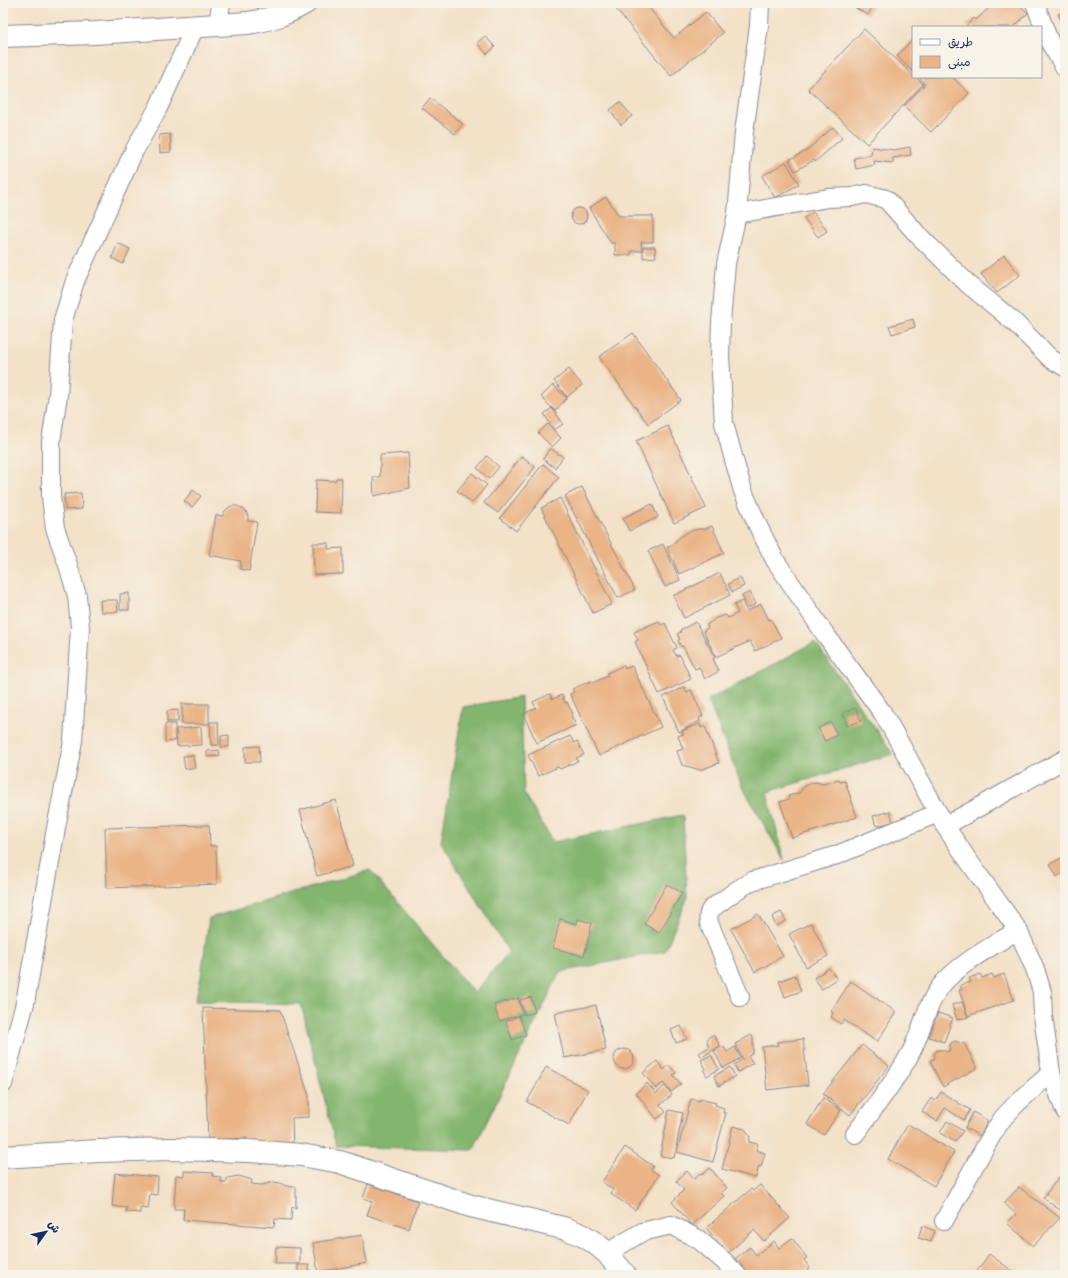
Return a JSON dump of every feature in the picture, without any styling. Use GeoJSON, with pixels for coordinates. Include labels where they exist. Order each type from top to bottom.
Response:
{"type":"FeatureCollection","features":[{"type":"Feature","properties":{"kind":"street"},"geometry":{"type":"LineString","coordinates":[[218,25],[221,3]]}},
{"type":"Feature","properties":{"kind":"street"},"geometry":{"type":"LineString","coordinates":[[3,36],[95,33],[248,23],[269,20],[289,12],[305,3]]}},
{"type":"Feature","properties":{"kind":"street"},"geometry":{"type":"LineString","coordinates":[[760,3],[759,26],[744,132],[737,214],[726,264],[720,356],[724,423],[743,491],[775,560],[825,634],[882,712],[942,819],[968,860],[1018,930],[1035,969],[1042,992],[1051,1073],[1065,1111]]}},
{"type":"Feature","properties":{"kind":"street"},"geometry":{"type":"LineString","coordinates":[[1035,3],[1049,41],[1065,68]]}},
{"type":"Feature","properties":{"kind":"street"},"geometry":{"type":"LineString","coordinates":[[3,1084],[24,1003],[73,741],[80,627],[77,596],[55,528],[51,497],[51,442],[58,395],[63,320],[75,281],[134,151],[158,108],[195,26]]}},
{"type":"Feature","properties":{"kind":"street"},"geometry":{"type":"LineString","coordinates":[[737,214],[828,198],[852,197],[866,194],[886,199],[918,235],[968,284],[1013,321],[1051,359],[1065,367]]}},
{"type":"Feature","properties":{"kind":"street"},"geometry":{"type":"LineString","coordinates":[[740,997],[708,918],[711,909],[752,881],[837,855],[942,819],[1065,759]]}},
{"type":"Feature","properties":{"kind":"street"},"geometry":{"type":"LineString","coordinates":[[855,1134],[890,1086],[911,1053],[931,1002],[941,987],[967,963],[1018,930]]}},
{"type":"Feature","properties":{"kind":"street"},"geometry":{"type":"LineString","coordinates":[[944,1221],[979,1157],[1003,1118],[1017,1103],[1051,1073]]}},
{"type":"Feature","properties":{"kind":"street"},"geometry":{"type":"LineString","coordinates":[[3,1157],[98,1151],[170,1149],[250,1151],[301,1155],[340,1162],[471,1206],[567,1229],[584,1236],[595,1243],[607,1253],[625,1275]]}},
{"type":"Feature","properties":{"kind":"street"},"geometry":{"type":"LineString","coordinates":[[607,1253],[642,1232],[671,1225],[698,1239],[725,1262],[737,1275]]}},
{"type":"Feature","properties":{"kind":"green space"},"geometry":{"type":"Polygon","coordinates":[[[815,642],[893,754],[767,792],[784,860],[741,784],[708,700],[815,642]]]}},
{"type":"Feature","properties":{"kind":"green space"},"geometry":{"type":"Polygon","coordinates":[[[521,697],[524,794],[553,842],[683,815],[687,899],[665,951],[560,972],[473,1150],[336,1146],[301,1004],[195,1001],[201,977],[209,918],[370,870],[474,993],[509,952],[441,842],[463,707],[521,697]]]}},
{"type":"Feature","properties":{"kind":"building"},"geometry":{"type":"Polygon","coordinates":[[[611,3],[645,3],[674,38],[706,12],[723,33],[671,76],[611,3]]]}},
{"type":"Feature","properties":{"kind":"building"},"geometry":{"type":"Polygon","coordinates":[[[725,3],[746,3],[746,6],[726,7],[725,3]]]}},
{"type":"Feature","properties":{"kind":"building"},"geometry":{"type":"Polygon","coordinates":[[[857,3],[875,3],[868,15],[854,7],[857,3]]]}},
{"type":"Feature","properties":{"kind":"building"},"geometry":{"type":"Polygon","coordinates":[[[994,3],[1018,3],[1028,13],[1015,26],[966,26],[974,18],[976,20],[994,3]]]}},
{"type":"Feature","properties":{"kind":"building"},"geometry":{"type":"Polygon","coordinates":[[[1065,11],[1065,29],[1058,14],[1065,11]]]}},
{"type":"Feature","properties":{"kind":"building"},"geometry":{"type":"Polygon","coordinates":[[[864,29],[912,74],[912,78],[917,78],[923,84],[867,144],[808,89],[864,29]]]}},
{"type":"Feature","properties":{"kind":"building"},"geometry":{"type":"Polygon","coordinates":[[[485,36],[495,47],[487,54],[477,43],[485,36]]]}},
{"type":"Feature","properties":{"kind":"building"},"geometry":{"type":"Polygon","coordinates":[[[912,40],[912,71],[897,56],[912,40]]]}},
{"type":"Feature","properties":{"kind":"building"},"geometry":{"type":"Polygon","coordinates":[[[920,78],[953,78],[969,93],[931,132],[904,106],[925,84],[920,78]]]}},
{"type":"Feature","properties":{"kind":"building"},"geometry":{"type":"Polygon","coordinates":[[[430,98],[463,124],[455,134],[422,108],[430,98]]]}},
{"type":"Feature","properties":{"kind":"building"},"geometry":{"type":"Polygon","coordinates":[[[620,102],[632,116],[621,125],[610,110],[620,102]]]}},
{"type":"Feature","properties":{"kind":"building"},"geometry":{"type":"Polygon","coordinates":[[[833,127],[842,138],[815,162],[814,160],[795,171],[789,160],[806,151],[833,127]]]}},
{"type":"Feature","properties":{"kind":"building"},"geometry":{"type":"Polygon","coordinates":[[[170,134],[171,152],[160,153],[159,135],[170,134]]]}},
{"type":"Feature","properties":{"kind":"building"},"geometry":{"type":"Polygon","coordinates":[[[872,147],[894,150],[910,147],[911,155],[893,158],[893,163],[874,161],[875,165],[856,169],[854,158],[871,155],[872,147]]]}},
{"type":"Feature","properties":{"kind":"building"},"geometry":{"type":"Polygon","coordinates":[[[786,162],[799,184],[775,198],[762,176],[786,162]]]}},
{"type":"Feature","properties":{"kind":"building"},"geometry":{"type":"Polygon","coordinates":[[[606,197],[619,216],[653,216],[653,242],[641,242],[642,251],[631,251],[631,255],[615,255],[615,243],[611,243],[589,208],[606,197]]]}},
{"type":"Feature","properties":{"kind":"building"},"geometry":{"type":"Polygon","coordinates":[[[576,208],[582,208],[587,213],[585,222],[582,224],[576,224],[571,219],[571,213],[576,208]]]}},
{"type":"Feature","properties":{"kind":"building"},"geometry":{"type":"Polygon","coordinates":[[[813,212],[827,231],[818,237],[804,218],[813,212]]]}},
{"type":"Feature","properties":{"kind":"building"},"geometry":{"type":"Polygon","coordinates":[[[118,243],[130,249],[123,264],[112,258],[118,243]]]}},
{"type":"Feature","properties":{"kind":"building"},"geometry":{"type":"Polygon","coordinates":[[[643,247],[655,247],[656,257],[643,258],[643,247]]]}},
{"type":"Feature","properties":{"kind":"building"},"geometry":{"type":"Polygon","coordinates":[[[1004,255],[1020,275],[997,293],[981,274],[1004,255]]]}},
{"type":"Feature","properties":{"kind":"building"},"geometry":{"type":"Polygon","coordinates":[[[913,319],[915,327],[892,334],[889,326],[913,319]]]}},
{"type":"Feature","properties":{"kind":"building"},"geometry":{"type":"Polygon","coordinates":[[[633,333],[681,400],[648,424],[599,357],[633,333]]]}},
{"type":"Feature","properties":{"kind":"building"},"geometry":{"type":"Polygon","coordinates":[[[569,369],[582,385],[567,397],[554,381],[569,369]]]}},
{"type":"Feature","properties":{"kind":"building"},"geometry":{"type":"Polygon","coordinates":[[[553,385],[567,398],[555,411],[541,397],[553,385]]]}},
{"type":"Feature","properties":{"kind":"building"},"geometry":{"type":"Polygon","coordinates":[[[552,408],[563,424],[554,430],[544,414],[552,408]]]}},
{"type":"Feature","properties":{"kind":"building"},"geometry":{"type":"Polygon","coordinates":[[[548,424],[561,438],[552,447],[538,433],[548,424]]]}},
{"type":"Feature","properties":{"kind":"building"},"geometry":{"type":"Polygon","coordinates":[[[668,426],[706,508],[674,523],[636,441],[668,426]]]}},
{"type":"Feature","properties":{"kind":"building"},"geometry":{"type":"Polygon","coordinates":[[[550,448],[563,457],[555,468],[543,459],[550,448]]]}},
{"type":"Feature","properties":{"kind":"building"},"geometry":{"type":"Polygon","coordinates":[[[408,453],[410,488],[374,496],[373,477],[380,477],[380,455],[408,453]]]}},
{"type":"Feature","properties":{"kind":"building"},"geometry":{"type":"Polygon","coordinates":[[[487,456],[499,467],[489,479],[477,468],[487,456]]]}},
{"type":"Feature","properties":{"kind":"building"},"geometry":{"type":"Polygon","coordinates":[[[522,456],[535,467],[498,513],[484,503],[522,456]]]}},
{"type":"Feature","properties":{"kind":"building"},"geometry":{"type":"Polygon","coordinates":[[[543,464],[559,477],[516,531],[500,518],[543,464]]]}},
{"type":"Feature","properties":{"kind":"building"},"geometry":{"type":"Polygon","coordinates":[[[472,473],[487,485],[472,503],[457,491],[472,473]]]}},
{"type":"Feature","properties":{"kind":"building"},"geometry":{"type":"Polygon","coordinates":[[[336,478],[342,478],[341,513],[315,512],[316,480],[335,481],[336,478]]]}},
{"type":"Feature","properties":{"kind":"building"},"geometry":{"type":"Polygon","coordinates":[[[582,487],[635,590],[618,598],[565,496],[582,487]]]}},
{"type":"Feature","properties":{"kind":"building"},"geometry":{"type":"Polygon","coordinates":[[[193,490],[201,496],[192,507],[184,501],[193,490]]]}},
{"type":"Feature","properties":{"kind":"building"},"geometry":{"type":"Polygon","coordinates":[[[81,493],[82,509],[65,510],[64,494],[81,493]]]}},
{"type":"Feature","properties":{"kind":"building"},"geometry":{"type":"Polygon","coordinates":[[[560,498],[612,604],[593,613],[541,508],[560,498]]]}},
{"type":"Feature","properties":{"kind":"building"},"geometry":{"type":"Polygon","coordinates":[[[652,504],[658,517],[629,531],[623,518],[652,504]]]}},
{"type":"Feature","properties":{"kind":"building"},"geometry":{"type":"Polygon","coordinates":[[[232,506],[237,506],[246,511],[248,521],[257,522],[249,571],[240,569],[241,561],[209,555],[216,515],[223,516],[224,512],[232,506]]]}},
{"type":"Feature","properties":{"kind":"building"},"geometry":{"type":"Polygon","coordinates":[[[712,526],[724,553],[679,574],[667,547],[672,545],[688,532],[698,529],[706,529],[712,526]]]}},
{"type":"Feature","properties":{"kind":"building"},"geometry":{"type":"Polygon","coordinates":[[[313,543],[328,543],[328,549],[343,548],[343,574],[314,575],[313,543]]]}},
{"type":"Feature","properties":{"kind":"building"},"geometry":{"type":"Polygon","coordinates":[[[663,544],[680,580],[665,587],[648,551],[663,544]]]}},
{"type":"Feature","properties":{"kind":"building"},"geometry":{"type":"Polygon","coordinates":[[[720,573],[730,595],[684,618],[673,596],[720,573]]]}},
{"type":"Feature","properties":{"kind":"building"},"geometry":{"type":"Polygon","coordinates":[[[740,577],[744,586],[732,592],[728,584],[740,577]]]}},
{"type":"Feature","properties":{"kind":"building"},"geometry":{"type":"Polygon","coordinates":[[[750,592],[756,604],[748,608],[742,596],[750,592]]]}},
{"type":"Feature","properties":{"kind":"building"},"geometry":{"type":"Polygon","coordinates":[[[129,593],[129,610],[120,610],[120,594],[129,593]]]}},
{"type":"Feature","properties":{"kind":"building"},"geometry":{"type":"Polygon","coordinates":[[[100,600],[117,600],[118,612],[101,612],[100,600]]]}},
{"type":"Feature","properties":{"kind":"building"},"geometry":{"type":"Polygon","coordinates":[[[742,601],[747,611],[761,604],[769,620],[771,619],[781,638],[755,651],[750,641],[716,657],[703,631],[708,628],[707,625],[716,618],[726,615],[728,618],[738,613],[734,605],[742,601]]]}},
{"type":"Feature","properties":{"kind":"building"},"geometry":{"type":"Polygon","coordinates":[[[659,621],[661,625],[665,623],[677,648],[673,650],[676,656],[680,655],[691,679],[659,694],[635,642],[638,640],[634,632],[659,621]]]}},
{"type":"Feature","properties":{"kind":"building"},"geometry":{"type":"Polygon","coordinates":[[[696,622],[715,658],[713,659],[719,671],[705,679],[699,667],[695,669],[683,646],[681,647],[678,640],[680,639],[677,634],[681,632],[680,630],[696,622]]]}},
{"type":"Feature","properties":{"kind":"building"},"geometry":{"type":"Polygon","coordinates":[[[624,665],[625,669],[632,666],[661,727],[599,756],[570,694],[574,692],[572,689],[608,676],[607,673],[624,665]]]}},
{"type":"Feature","properties":{"kind":"building"},"geometry":{"type":"Polygon","coordinates":[[[684,687],[687,692],[691,690],[703,716],[699,718],[700,721],[679,732],[663,697],[684,687]]]}},
{"type":"Feature","properties":{"kind":"building"},"geometry":{"type":"Polygon","coordinates":[[[550,694],[552,699],[562,695],[565,703],[567,702],[573,714],[571,715],[576,725],[537,743],[523,714],[536,708],[533,702],[550,694]]]}},
{"type":"Feature","properties":{"kind":"building"},"geometry":{"type":"Polygon","coordinates":[[[182,704],[209,704],[209,724],[182,724],[182,704]]]}},
{"type":"Feature","properties":{"kind":"building"},"geometry":{"type":"Polygon","coordinates":[[[856,708],[861,721],[847,726],[843,713],[856,708]]]}},
{"type":"Feature","properties":{"kind":"building"},"geometry":{"type":"Polygon","coordinates":[[[178,710],[178,722],[167,722],[167,711],[178,710]]]}},
{"type":"Feature","properties":{"kind":"building"},"geometry":{"type":"Polygon","coordinates":[[[210,722],[218,722],[219,745],[211,745],[210,722]]]}},
{"type":"Feature","properties":{"kind":"building"},"geometry":{"type":"Polygon","coordinates":[[[831,722],[837,735],[825,741],[818,728],[831,722]]]}},
{"type":"Feature","properties":{"kind":"building"},"geometry":{"type":"Polygon","coordinates":[[[165,724],[175,724],[175,741],[165,742],[165,724]]]}},
{"type":"Feature","properties":{"kind":"building"},"geometry":{"type":"Polygon","coordinates":[[[700,724],[701,728],[705,726],[719,763],[700,770],[682,765],[677,751],[683,749],[678,736],[683,734],[682,731],[700,724]]]}},
{"type":"Feature","properties":{"kind":"building"},"geometry":{"type":"Polygon","coordinates":[[[201,727],[202,745],[177,746],[176,729],[201,727]]]}},
{"type":"Feature","properties":{"kind":"building"},"geometry":{"type":"Polygon","coordinates":[[[229,735],[229,747],[221,747],[221,736],[229,735]]]}},
{"type":"Feature","properties":{"kind":"building"},"geometry":{"type":"Polygon","coordinates":[[[570,736],[574,743],[577,741],[584,755],[576,758],[578,761],[560,769],[558,767],[538,776],[528,755],[570,736]]]}},
{"type":"Feature","properties":{"kind":"building"},"geometry":{"type":"Polygon","coordinates":[[[259,746],[260,762],[245,762],[245,747],[259,746]]]}},
{"type":"Feature","properties":{"kind":"building"},"geometry":{"type":"Polygon","coordinates":[[[219,750],[220,756],[207,757],[207,751],[219,750]]]}},
{"type":"Feature","properties":{"kind":"building"},"geometry":{"type":"Polygon","coordinates":[[[193,755],[195,768],[185,769],[183,756],[193,755]]]}},
{"type":"Feature","properties":{"kind":"building"},"geometry":{"type":"Polygon","coordinates":[[[839,780],[840,782],[845,781],[857,817],[792,838],[780,802],[789,799],[788,796],[799,793],[805,786],[811,783],[816,782],[823,784],[839,780]]]}},
{"type":"Feature","properties":{"kind":"building"},"geometry":{"type":"Polygon","coordinates":[[[336,800],[353,866],[317,876],[300,810],[336,800]]]}},
{"type":"Feature","properties":{"kind":"building"},"geometry":{"type":"Polygon","coordinates":[[[890,811],[893,822],[876,826],[873,816],[890,811]]]}},
{"type":"Feature","properties":{"kind":"building"},"geometry":{"type":"Polygon","coordinates":[[[209,825],[210,846],[216,846],[217,884],[107,888],[105,828],[209,825]]]}},
{"type":"Feature","properties":{"kind":"building"},"geometry":{"type":"Polygon","coordinates":[[[1065,856],[1065,872],[1057,877],[1050,864],[1065,856]]]}},
{"type":"Feature","properties":{"kind":"building"},"geometry":{"type":"Polygon","coordinates":[[[667,884],[682,893],[659,933],[644,924],[667,884]]]}},
{"type":"Feature","properties":{"kind":"building"},"geometry":{"type":"Polygon","coordinates":[[[781,912],[786,921],[776,926],[772,917],[781,912]]]}},
{"type":"Feature","properties":{"kind":"building"},"geometry":{"type":"Polygon","coordinates":[[[758,914],[783,956],[755,972],[731,929],[758,914]]]}},
{"type":"Feature","properties":{"kind":"building"},"geometry":{"type":"Polygon","coordinates":[[[560,919],[577,924],[578,919],[592,923],[584,956],[553,948],[560,919]]]}},
{"type":"Feature","properties":{"kind":"building"},"geometry":{"type":"Polygon","coordinates":[[[811,923],[828,956],[806,967],[789,934],[811,923]]]}},
{"type":"Feature","properties":{"kind":"building"},"geometry":{"type":"Polygon","coordinates":[[[829,968],[837,979],[822,989],[814,978],[829,968]]]}},
{"type":"Feature","properties":{"kind":"building"},"geometry":{"type":"Polygon","coordinates":[[[980,974],[982,978],[992,974],[994,978],[1004,974],[1014,1000],[968,1016],[959,990],[962,990],[960,985],[971,982],[969,978],[980,974]]]}},
{"type":"Feature","properties":{"kind":"building"},"geometry":{"type":"Polygon","coordinates":[[[795,975],[801,991],[785,997],[779,981],[795,975]]]}},
{"type":"Feature","properties":{"kind":"building"},"geometry":{"type":"Polygon","coordinates":[[[851,981],[896,1012],[877,1042],[844,1020],[841,1024],[831,1017],[833,1013],[831,1011],[851,981]]]}},
{"type":"Feature","properties":{"kind":"building"},"geometry":{"type":"Polygon","coordinates":[[[531,997],[535,1012],[525,1015],[520,1000],[531,997]]]}},
{"type":"Feature","properties":{"kind":"building"},"geometry":{"type":"Polygon","coordinates":[[[518,998],[523,1014],[499,1021],[494,1005],[518,998]]]}},
{"type":"Feature","properties":{"kind":"building"},"geometry":{"type":"Polygon","coordinates":[[[962,1002],[968,1017],[957,1020],[952,1005],[962,1002]]]}},
{"type":"Feature","properties":{"kind":"building"},"geometry":{"type":"Polygon","coordinates":[[[596,1005],[606,1050],[564,1058],[555,1013],[596,1005]]]}},
{"type":"Feature","properties":{"kind":"building"},"geometry":{"type":"Polygon","coordinates":[[[203,1008],[280,1010],[309,1096],[309,1117],[292,1118],[293,1150],[247,1144],[247,1138],[208,1140],[203,1008]]]}},
{"type":"Feature","properties":{"kind":"building"},"geometry":{"type":"Polygon","coordinates":[[[938,1013],[953,1018],[944,1042],[929,1037],[938,1013]]]}},
{"type":"Feature","properties":{"kind":"building"},"geometry":{"type":"Polygon","coordinates":[[[519,1016],[526,1035],[512,1040],[506,1021],[519,1016]]]}},
{"type":"Feature","properties":{"kind":"building"},"geometry":{"type":"Polygon","coordinates":[[[681,1026],[687,1039],[676,1043],[671,1030],[681,1026]]]}},
{"type":"Feature","properties":{"kind":"building"},"geometry":{"type":"Polygon","coordinates":[[[713,1035],[720,1046],[702,1057],[699,1053],[709,1047],[707,1042],[708,1038],[713,1035]]]}},
{"type":"Feature","properties":{"kind":"building"},"geometry":{"type":"Polygon","coordinates":[[[751,1035],[753,1037],[753,1053],[748,1056],[753,1063],[738,1072],[734,1065],[743,1059],[735,1044],[751,1035]]]}},
{"type":"Feature","properties":{"kind":"building"},"geometry":{"type":"Polygon","coordinates":[[[803,1039],[808,1085],[767,1090],[762,1047],[778,1045],[777,1042],[803,1039]]]}},
{"type":"Feature","properties":{"kind":"building"},"geometry":{"type":"Polygon","coordinates":[[[955,1041],[961,1044],[964,1043],[977,1068],[943,1087],[930,1061],[935,1058],[934,1055],[937,1050],[944,1050],[946,1052],[950,1050],[951,1043],[955,1041]]]}},
{"type":"Feature","properties":{"kind":"building"},"geometry":{"type":"Polygon","coordinates":[[[862,1045],[889,1066],[850,1115],[823,1094],[862,1045]]]}},
{"type":"Feature","properties":{"kind":"building"},"geometry":{"type":"Polygon","coordinates":[[[723,1046],[727,1052],[735,1047],[741,1058],[723,1068],[714,1051],[723,1046]]]}},
{"type":"Feature","properties":{"kind":"building"},"geometry":{"type":"Polygon","coordinates":[[[624,1049],[631,1052],[634,1059],[631,1066],[624,1069],[617,1066],[614,1059],[617,1052],[624,1049]]]}},
{"type":"Feature","properties":{"kind":"building"},"geometry":{"type":"Polygon","coordinates":[[[711,1055],[719,1069],[707,1076],[704,1071],[706,1069],[701,1060],[711,1055]]]}},
{"type":"Feature","properties":{"kind":"building"},"geometry":{"type":"Polygon","coordinates":[[[657,1061],[664,1070],[669,1065],[676,1073],[673,1075],[681,1084],[671,1092],[663,1083],[656,1089],[643,1073],[657,1061]]]}},
{"type":"Feature","properties":{"kind":"building"},"geometry":{"type":"Polygon","coordinates":[[[546,1067],[588,1090],[569,1125],[527,1102],[546,1067]]]}},
{"type":"Feature","properties":{"kind":"building"},"geometry":{"type":"Polygon","coordinates":[[[730,1067],[735,1076],[719,1086],[714,1076],[730,1067]]]}},
{"type":"Feature","properties":{"kind":"building"},"geometry":{"type":"Polygon","coordinates":[[[647,1083],[656,1094],[665,1086],[672,1095],[660,1105],[666,1112],[657,1119],[636,1093],[647,1083]]]}},
{"type":"Feature","properties":{"kind":"building"},"geometry":{"type":"Polygon","coordinates":[[[941,1092],[970,1110],[964,1120],[945,1108],[937,1121],[922,1112],[931,1098],[935,1101],[941,1092]]]}},
{"type":"Feature","properties":{"kind":"building"},"geometry":{"type":"Polygon","coordinates":[[[823,1098],[841,1110],[824,1135],[807,1124],[823,1098]]]}},
{"type":"Feature","properties":{"kind":"building"},"geometry":{"type":"Polygon","coordinates":[[[691,1099],[700,1101],[700,1099],[716,1103],[715,1105],[724,1108],[723,1113],[726,1113],[713,1162],[677,1152],[691,1099]]]}},
{"type":"Feature","properties":{"kind":"building"},"geometry":{"type":"Polygon","coordinates":[[[669,1110],[683,1113],[674,1158],[660,1156],[669,1110]]]}},
{"type":"Feature","properties":{"kind":"building"},"geometry":{"type":"Polygon","coordinates":[[[973,1112],[988,1121],[980,1136],[965,1128],[973,1112]]]}},
{"type":"Feature","properties":{"kind":"building"},"geometry":{"type":"Polygon","coordinates":[[[947,1121],[963,1131],[955,1142],[940,1133],[947,1121]]]}},
{"type":"Feature","properties":{"kind":"building"},"geometry":{"type":"Polygon","coordinates":[[[908,1124],[954,1152],[934,1186],[888,1159],[908,1124]]]}},
{"type":"Feature","properties":{"kind":"building"},"geometry":{"type":"Polygon","coordinates":[[[733,1126],[745,1129],[750,1137],[749,1142],[758,1144],[756,1150],[765,1153],[761,1167],[759,1166],[756,1178],[722,1169],[733,1126]]]}},
{"type":"Feature","properties":{"kind":"building"},"geometry":{"type":"Polygon","coordinates":[[[625,1147],[653,1166],[651,1170],[659,1175],[635,1210],[611,1194],[613,1190],[602,1182],[625,1147]]]}},
{"type":"Feature","properties":{"kind":"building"},"geometry":{"type":"Polygon","coordinates":[[[710,1168],[727,1188],[721,1193],[724,1196],[692,1225],[672,1202],[684,1190],[676,1181],[687,1171],[694,1179],[700,1173],[702,1175],[710,1168]]]}},
{"type":"Feature","properties":{"kind":"building"},"geometry":{"type":"Polygon","coordinates":[[[184,1171],[213,1173],[212,1176],[221,1177],[221,1182],[227,1182],[227,1178],[239,1176],[252,1180],[251,1184],[262,1185],[274,1182],[286,1186],[296,1187],[296,1208],[292,1207],[291,1220],[275,1219],[274,1227],[183,1220],[184,1209],[174,1209],[176,1175],[184,1176],[184,1171]]]}},
{"type":"Feature","properties":{"kind":"building"},"geometry":{"type":"Polygon","coordinates":[[[115,1173],[158,1177],[157,1195],[150,1194],[148,1209],[140,1208],[140,1213],[126,1212],[127,1208],[112,1206],[115,1173]]]}},
{"type":"Feature","properties":{"kind":"building"},"geometry":{"type":"Polygon","coordinates":[[[1059,1177],[1065,1181],[1065,1203],[1060,1210],[1043,1198],[1059,1177]]]}},
{"type":"Feature","properties":{"kind":"building"},"geometry":{"type":"Polygon","coordinates":[[[368,1184],[418,1201],[409,1229],[367,1215],[372,1201],[363,1198],[368,1184]]]}},
{"type":"Feature","properties":{"kind":"building"},"geometry":{"type":"Polygon","coordinates":[[[760,1185],[790,1218],[764,1241],[754,1230],[728,1253],[706,1228],[751,1189],[753,1191],[760,1185]]]}},
{"type":"Feature","properties":{"kind":"building"},"geometry":{"type":"Polygon","coordinates":[[[1019,1187],[1060,1218],[1033,1246],[1007,1223],[1016,1214],[1004,1203],[1019,1187]]]}},
{"type":"Feature","properties":{"kind":"building"},"geometry":{"type":"Polygon","coordinates":[[[922,1226],[935,1231],[931,1242],[918,1238],[922,1226]]]}},
{"type":"Feature","properties":{"kind":"building"},"geometry":{"type":"Polygon","coordinates":[[[362,1235],[367,1263],[318,1272],[313,1243],[362,1235]]]}},
{"type":"Feature","properties":{"kind":"building"},"geometry":{"type":"Polygon","coordinates":[[[792,1238],[807,1258],[804,1260],[810,1268],[803,1273],[804,1275],[745,1275],[734,1260],[750,1247],[756,1255],[774,1241],[779,1248],[792,1238]]]}},
{"type":"Feature","properties":{"kind":"building"},"geometry":{"type":"Polygon","coordinates":[[[276,1247],[300,1248],[300,1264],[275,1264],[276,1247]]]}},
{"type":"Feature","properties":{"kind":"building"},"geometry":{"type":"Polygon","coordinates":[[[989,1254],[1018,1275],[974,1275],[989,1254]]]}},
{"type":"Feature","properties":{"kind":"building"},"geometry":{"type":"Polygon","coordinates":[[[298,1265],[309,1265],[309,1275],[298,1275],[298,1265]]]}}]}
